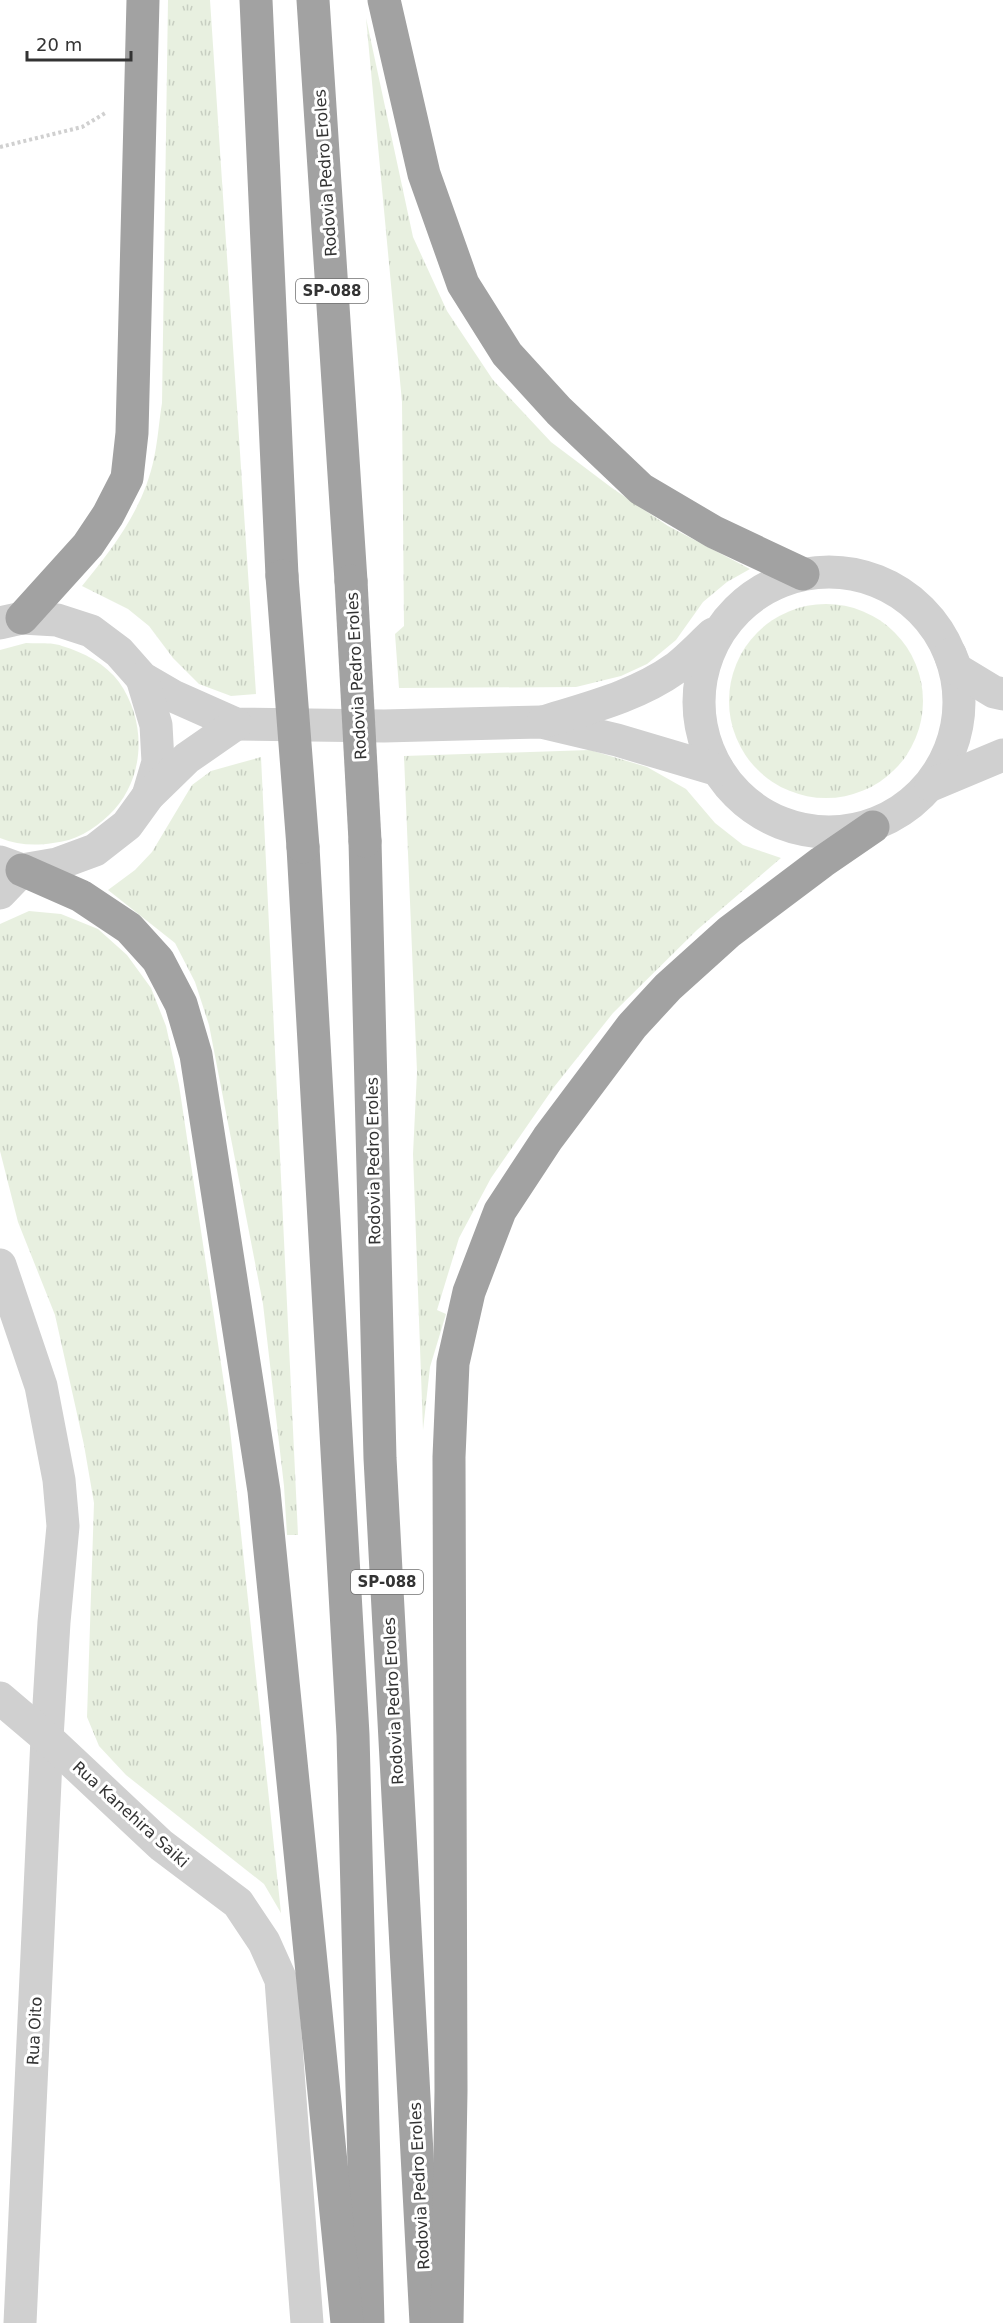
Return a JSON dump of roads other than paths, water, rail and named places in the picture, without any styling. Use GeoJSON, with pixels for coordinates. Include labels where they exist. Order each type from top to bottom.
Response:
{"type":"FeatureCollection","features":[{"type":"Feature","properties":{"kind":"highway"},"geometry":{"type":"LineString","coordinates":[[11,621],[88,545],[108,515],[127,478],[132,433],[143,0]]}},
{"type":"Feature","properties":{"kind":"highway","name":"SP-088"},"geometry":{"type":"LineString","coordinates":[[256,0],[282,576],[303,847],[352,1735],[368,2323]]}},
{"type":"Feature","properties":{"kind":"highway","name":"Rodovia Pedro Eroles"},"geometry":{"type":"LineString","coordinates":[[314,0],[365,841],[380,1458],[426,2323]]}},
{"type":"Feature","properties":{"kind":"highway"},"geometry":{"type":"LineString","coordinates":[[384,0],[424,174],[463,284],[507,354],[559,411],[641,489],[714,532],[803,574]]}},
{"type":"Feature","properties":{"kind":"highway"},"geometry":{"type":"LineString","coordinates":[[447,2323],[451,2091],[449,1457],[453,1363],[469,1292],[500,1211],[548,1138],[632,1026],[668,987],[729,932],[873,827]]}},
{"type":"Feature","properties":{"kind":"highway"},"geometry":{"type":"LineString","coordinates":[[7,875],[81,896],[129,928],[158,960],[181,1004],[196,1055],[264,1491],[347,2323]]}},
{"type":"Feature","properties":{"kind":"street"},"geometry":{"type":"LineString","coordinates":[[542,722],[616,699],[649,683],[675,668],[745,601],[772,584],[803,574],[843,572],[882,582],[915,604],[941,635],[956,669],[994,692],[1003,694]]}},
{"type":"Feature","properties":{"kind":"street"},"geometry":{"type":"LineString","coordinates":[[11,621],[57,620],[91,631],[119,652],[142,678],[173,696],[236,724],[384,726],[542,722],[617,740],[718,770]]}},
{"type":"Feature","properties":{"kind":"street"},"geometry":{"type":"LineString","coordinates":[[723,624],[705,659],[698,697],[702,735],[718,770],[738,797],[766,817],[796,829],[832,832],[873,827],[903,811],[931,785],[951,750],[960,711],[957,672],[941,635]]}},
{"type":"Feature","properties":{"kind":"street"},"geometry":{"type":"LineString","coordinates":[[142,678],[156,725],[158,762],[148,796]]}},
{"type":"Feature","properties":{"kind":"street"},"geometry":{"type":"LineString","coordinates":[[7,875],[57,864],[95,850],[127,825],[148,796],[187,758],[236,724]]}},
{"type":"Feature","properties":{"kind":"street"},"geometry":{"type":"LineString","coordinates":[[931,785],[1003,755]]}},
{"type":"Feature","properties":{"kind":"street","name":"Rua Oito"},"geometry":{"type":"LineString","coordinates":[[0,1265],[41,1386],[59,1480],[63,1526],[47,1738],[20,2323]]}},
{"type":"Feature","properties":{"kind":"street","name":"Rua Kanehira Saiki"},"geometry":{"type":"LineString","coordinates":[[0,1698],[47,1738],[160,1845],[238,1903],[264,1942],[281,1980],[307,2323]]}}]}
